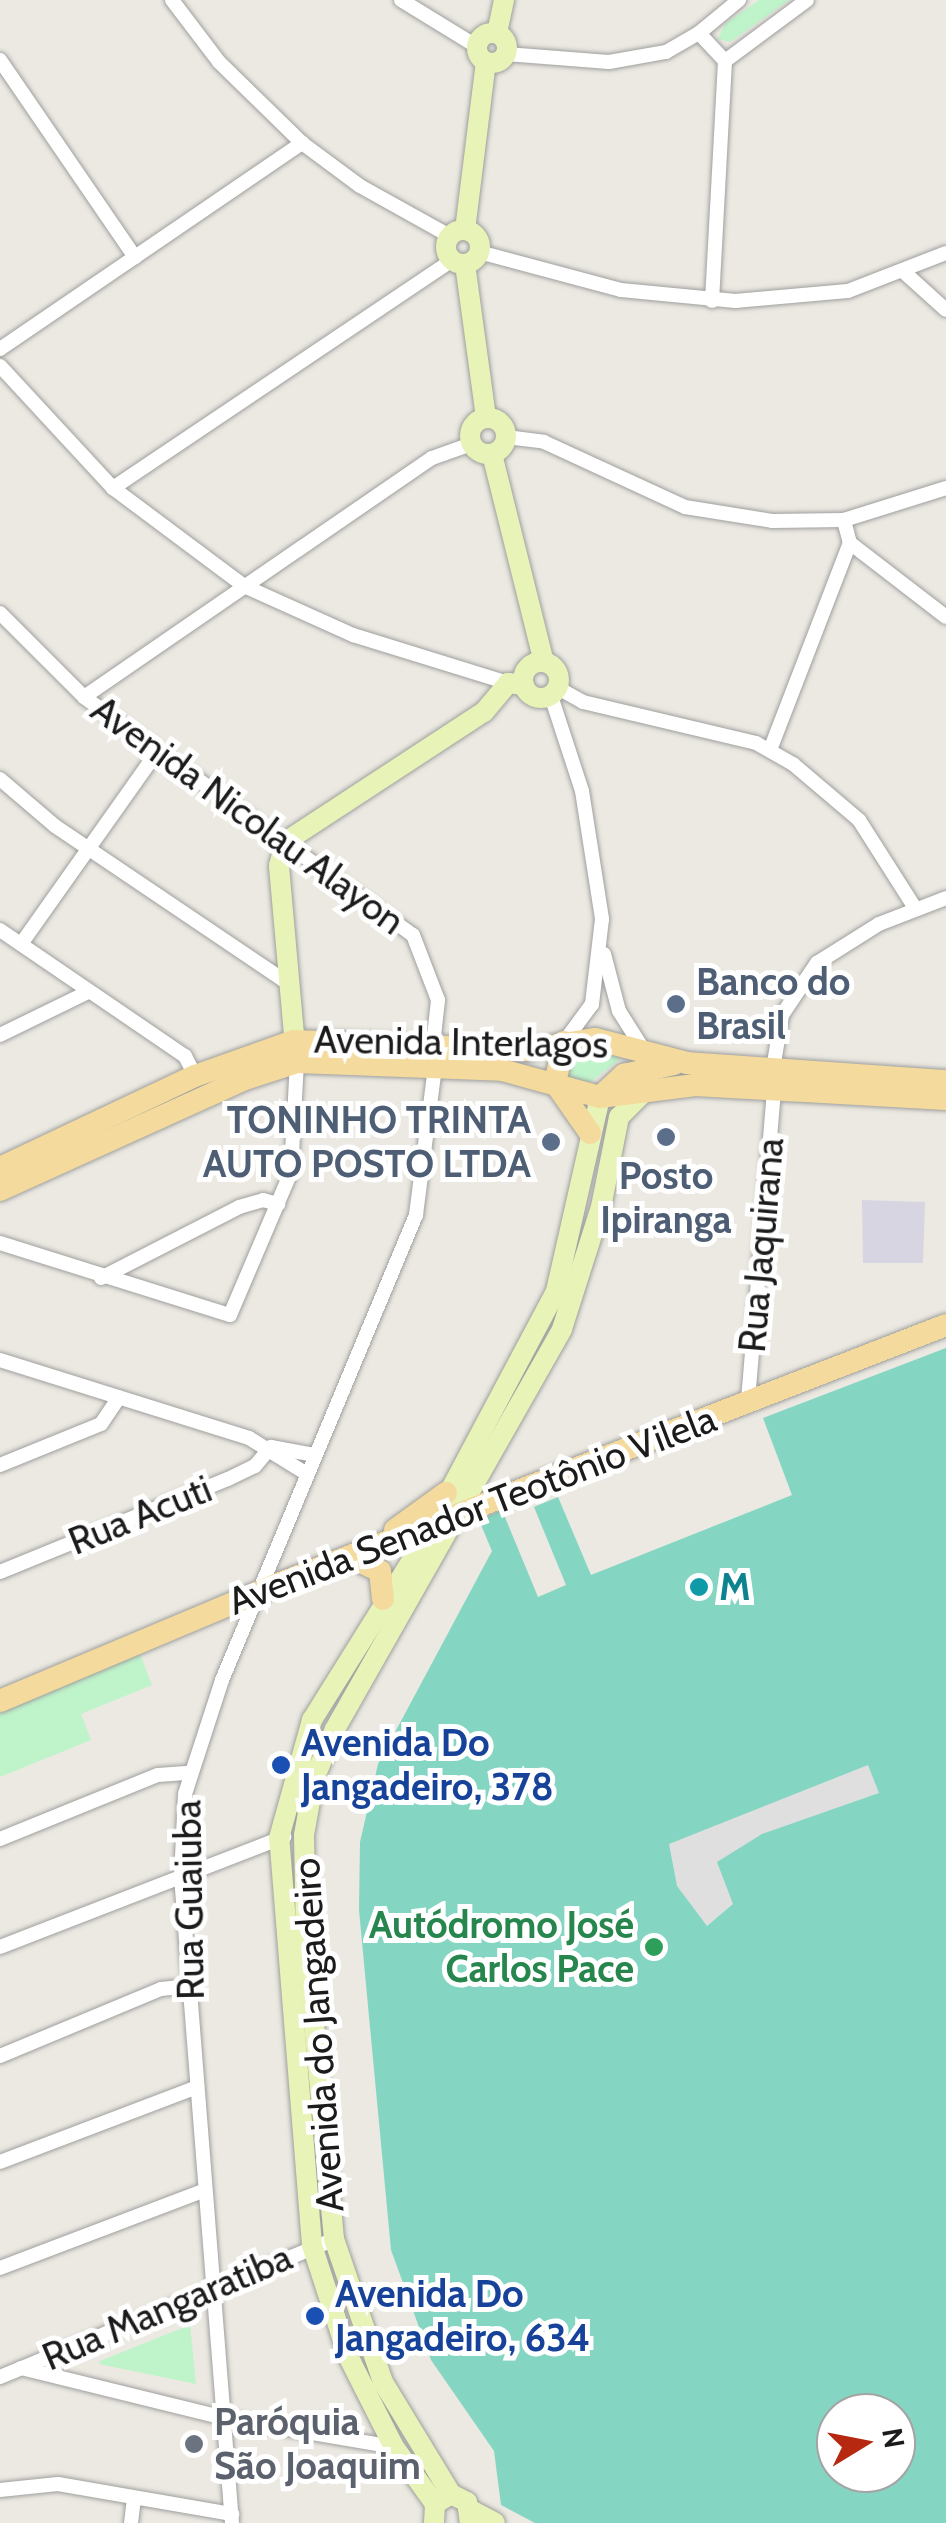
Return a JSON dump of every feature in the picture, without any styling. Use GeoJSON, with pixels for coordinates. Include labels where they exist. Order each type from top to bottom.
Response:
{"type":"FeatureCollection","features":[{"type":"Feature","properties":{"kind":"main road","name":"Avenida Interlagos"},"geometry":{"type":"LineString","coordinates":[[0,1168],[196,1076],[295,1052],[434,1056],[526,1050],[595,1039],[687,1063],[774,1079],[946,1099]]}},
{"type":"Feature","properties":{"kind":"main road"},"geometry":{"type":"LineString","coordinates":[[564,1042],[555,1083],[590,1134]]}},
{"type":"Feature","properties":{"kind":"main road","name":"Avenida Interlagos"},"geometry":{"type":"LineString","coordinates":[[0,1190],[295,1052]]}},
{"type":"Feature","properties":{"kind":"main road","name":"Avenida Interlagos"},"geometry":{"type":"LineString","coordinates":[[434,1056],[522,1072],[600,1097],[774,1079],[946,1081]]}},
{"type":"Feature","properties":{"kind":"main road"},"geometry":{"type":"LineString","coordinates":[[600,1097],[631,1072],[687,1063]]}},
{"type":"Feature","properties":{"kind":"main road","name":"Avenida Senador Teotônio Vilela"},"geometry":{"type":"LineString","coordinates":[[0,1701],[262,1590],[430,1528],[451,1504],[748,1400],[946,1324]]}},
{"type":"Feature","properties":{"kind":"main road"},"geometry":{"type":"LineString","coordinates":[[350,1557],[451,1504]]}},
{"type":"Feature","properties":{"kind":"main road"},"geometry":{"type":"LineString","coordinates":[[350,1557],[380,1571],[383,1599]]}},
{"type":"Feature","properties":{"kind":"street"},"geometry":{"type":"LineString","coordinates":[[113,488],[466,258],[476,235],[458,233],[360,186],[302,143],[219,62],[172,0]]}},
{"type":"Feature","properties":{"kind":"street"},"geometry":{"type":"LineString","coordinates":[[401,0],[489,54],[610,62],[666,52],[699,33],[738,0]]}},
{"type":"Feature","properties":{"kind":"street"},"geometry":{"type":"LineString","coordinates":[[486,418],[466,258],[458,233],[489,54],[504,0]]}},
{"type":"Feature","properties":{"kind":"street"},"geometry":{"type":"LineString","coordinates":[[725,61],[807,0]]}},
{"type":"Feature","properties":{"kind":"street"},"geometry":{"type":"LineString","coordinates":[[699,33],[725,61],[712,301]]}},
{"type":"Feature","properties":{"kind":"street"},"geometry":{"type":"LineString","coordinates":[[0,60],[135,257]]}},
{"type":"Feature","properties":{"kind":"street"},"geometry":{"type":"LineString","coordinates":[[0,348],[302,143]]}},
{"type":"Feature","properties":{"kind":"street"},"geometry":{"type":"LineString","coordinates":[[466,258],[596,285],[712,301],[828,296],[904,273],[946,253]]}},
{"type":"Feature","properties":{"kind":"street"},"geometry":{"type":"LineString","coordinates":[[904,273],[946,310]]}},
{"type":"Feature","properties":{"kind":"street"},"geometry":{"type":"LineString","coordinates":[[0,366],[113,488],[244,586],[353,635],[516,684],[534,698],[554,692],[720,732],[770,750],[820,782],[858,820],[916,908]]}},
{"type":"Feature","properties":{"kind":"street"},"geometry":{"type":"LineString","coordinates":[[486,418],[500,423],[506,438]]}},
{"type":"Feature","properties":{"kind":"street"},"geometry":{"type":"LineString","coordinates":[[471,444],[472,427],[486,418]]}},
{"type":"Feature","properties":{"kind":"street"},"geometry":{"type":"LineString","coordinates":[[492,454],[506,438]]}},
{"type":"Feature","properties":{"kind":"street"},"geometry":{"type":"LineString","coordinates":[[506,438],[544,442],[686,507],[786,522],[844,520],[946,488]]}},
{"type":"Feature","properties":{"kind":"street"},"geometry":{"type":"LineString","coordinates":[[84,697],[446,449],[471,444],[492,454]]}},
{"type":"Feature","properties":{"kind":"street"},"geometry":{"type":"LineString","coordinates":[[492,454],[544,662],[558,672],[554,692],[588,819],[602,946],[620,1011],[643,1049]]}},
{"type":"Feature","properties":{"kind":"street"},"geometry":{"type":"LineString","coordinates":[[770,750],[850,542],[844,520]]}},
{"type":"Feature","properties":{"kind":"street"},"geometry":{"type":"LineString","coordinates":[[850,542],[946,617]]}},
{"type":"Feature","properties":{"kind":"street","name":"Avenida Nicolau Alayon"},"geometry":{"type":"LineString","coordinates":[[0,614],[84,697],[414,935],[438,1000],[434,1056]]}},
{"type":"Feature","properties":{"kind":"street"},"geometry":{"type":"LineString","coordinates":[[0,1243],[230,1316],[278,1204],[296,1144],[295,1052],[279,866],[286,842],[458,731],[516,684],[529,666],[544,662]]}},
{"type":"Feature","properties":{"kind":"street"},"geometry":{"type":"LineString","coordinates":[[21,944],[156,752]]}},
{"type":"Feature","properties":{"kind":"street"},"geometry":{"type":"LineString","coordinates":[[0,778],[90,850],[288,984]]}},
{"type":"Feature","properties":{"kind":"street","name":"Rua Jaquirana"},"geometry":{"type":"LineString","coordinates":[[748,1400],[782,1015],[817,963],[916,908],[946,898]]}},
{"type":"Feature","properties":{"kind":"street"},"geometry":{"type":"LineString","coordinates":[[0,930],[185,1056],[196,1076]]}},
{"type":"Feature","properties":{"kind":"street"},"geometry":{"type":"LineString","coordinates":[[564,1042],[592,1004],[602,946]]}},
{"type":"Feature","properties":{"kind":"street"},"geometry":{"type":"LineString","coordinates":[[0,1036],[88,992]]}},
{"type":"Feature","properties":{"kind":"street","name":"Rua Guaiuba"},"geometry":{"type":"LineString","coordinates":[[232,2518],[181,1877],[189,1773],[307,1474],[416,1215],[434,1056]]}},
{"type":"Feature","properties":{"kind":"street","name":"Avenida do Jangadeiro"},"geometry":{"type":"LineString","coordinates":[[433,2515],[382,2382],[334,2239],[306,1939],[304,1835],[327,1746],[451,1504],[562,1329],[591,1205],[619,1117],[644,1092]]}},
{"type":"Feature","properties":{"kind":"street","name":"Avenida do Jangadeiro"},"geometry":{"type":"LineString","coordinates":[[591,1205],[590,1134],[600,1097]]}},
{"type":"Feature","properties":{"kind":"street"},"geometry":{"type":"LineString","coordinates":[[101,1278],[239,1208],[263,1200],[278,1204]]}},
{"type":"Feature","properties":{"kind":"street"},"geometry":{"type":"LineString","coordinates":[[0,1360],[272,1447],[315,1455]]}},
{"type":"Feature","properties":{"kind":"street"},"geometry":{"type":"LineString","coordinates":[[0,1464],[100,1424],[118,1397]]}},
{"type":"Feature","properties":{"kind":"street"},"geometry":{"type":"LineString","coordinates":[[272,1447],[307,1474]]}},
{"type":"Feature","properties":{"kind":"street","name":"Rua Acuti"},"geometry":{"type":"LineString","coordinates":[[0,1572],[228,1479],[255,1466],[272,1447]]}},
{"type":"Feature","properties":{"kind":"street","name":"Avenida do Jangadeiro"},"geometry":{"type":"LineString","coordinates":[[430,1528],[312,1720],[280,1838],[312,2246],[346,2352],[433,2515]]}},
{"type":"Feature","properties":{"kind":"street"},"geometry":{"type":"LineString","coordinates":[[0,1839],[158,1774],[189,1773]]}},
{"type":"Feature","properties":{"kind":"street"},"geometry":{"type":"LineString","coordinates":[[0,1947],[280,1838],[304,1835]]}},
{"type":"Feature","properties":{"kind":"street"},"geometry":{"type":"LineString","coordinates":[[0,2056],[162,1990],[188,1986]]}},
{"type":"Feature","properties":{"kind":"street"},"geometry":{"type":"LineString","coordinates":[[0,2162],[197,2087]]}},
{"type":"Feature","properties":{"kind":"street"},"geometry":{"type":"LineString","coordinates":[[0,2268],[204,2190]]}},
{"type":"Feature","properties":{"kind":"street","name":"Rua Mangaratiba"},"geometry":{"type":"LineString","coordinates":[[0,2376],[334,2239]]}},
{"type":"Feature","properties":{"kind":"street"},"geometry":{"type":"LineString","coordinates":[[21,2368],[224,2418],[394,2447]]}},
{"type":"Feature","properties":{"kind":"street"},"geometry":{"type":"LineString","coordinates":[[0,2490],[58,2484],[232,2518]]}},
{"type":"Feature","properties":{"kind":"street"},"geometry":{"type":"LineString","coordinates":[[131,2523],[134,2499]]}},
{"type":"Feature","properties":{"kind":"street"},"geometry":{"type":"LineString","coordinates":[[433,2515],[470,2516],[495,2523]]}},
{"type":"Feature","properties":{"kind":"green space"},"geometry":{"type":"Polygon","coordinates":[[[759,0],[789,0],[730,42],[718,39],[725,24],[759,0]]]}},
{"type":"Feature","properties":{"kind":"green space"},"geometry":{"type":"Polygon","coordinates":[[[578,1046],[620,1059],[587,1085],[570,1082],[560,1057],[578,1046]]]}},
{"type":"Feature","properties":{"kind":"green space","name":"Autódromo José Carlos Pace"},"geometry":{"type":"Polygon","coordinates":[[[946,1348],[946,2523],[535,2523],[501,2505],[494,2451],[431,2360],[391,2250],[359,1910],[360,1842],[378,1764],[492,1551],[479,1520],[502,1510],[538,1597],[566,1585],[534,1507],[558,1497],[591,1575],[792,1495],[763,1418],[946,1348]]]}},
{"type":"Feature","properties":{"kind":"green space"},"geometry":{"type":"Polygon","coordinates":[[[140,1654],[152,1685],[81,1714],[91,1740],[0,1777],[0,1711],[140,1654]]]}},
{"type":"Feature","properties":{"kind":"green space"},"geometry":{"type":"Polygon","coordinates":[[[190,2325],[196,2384],[99,2364],[100,2361],[190,2325]]]}},
{"type":"Feature","properties":{"kind":"shaded area"},"geometry":{"type":"Polygon","coordinates":[[[862,1200],[925,1202],[923,1263],[863,1263],[862,1200]]]}},
{"type":"Feature","properties":{"kind":"shaded area"},"geometry":{"type":"Polygon","coordinates":[[[868,1765],[879,1793],[762,1834],[717,1862],[733,1904],[707,1926],[677,1886],[669,1844],[868,1765]]]}},
{"type":"Feature","properties":{"kind":"place","name":"Banco do Brasil"},"geometry":{"type":"Point","coordinates":[676,1004]}},
{"type":"Feature","properties":{"kind":"place","name":"Posto Ipiranga"},"geometry":{"type":"Point","coordinates":[666,1137]}},
{"type":"Feature","properties":{"kind":"place","name":"TONINHO TRINTA AUTO POSTO LTDA"},"geometry":{"type":"Point","coordinates":[551,1142]}},
{"type":"Feature","properties":{"kind":"place","name":"M"},"geometry":{"type":"Point","coordinates":[699,1587]}},
{"type":"Feature","properties":{"kind":"place","name":"Avenida Do Jangadeiro, 378"},"geometry":{"type":"Point","coordinates":[281,1765]}},
{"type":"Feature","properties":{"kind":"place","name":"Autódromo José Carlos Pace"},"geometry":{"type":"Point","coordinates":[654,1947]}},
{"type":"Feature","properties":{"kind":"place","name":"Avenida Do Jangadeiro, 634"},"geometry":{"type":"Point","coordinates":[315,2316]}},
{"type":"Feature","properties":{"kind":"place","name":"Paróquia São Joaquim"},"geometry":{"type":"Point","coordinates":[194,2444]}}]}
